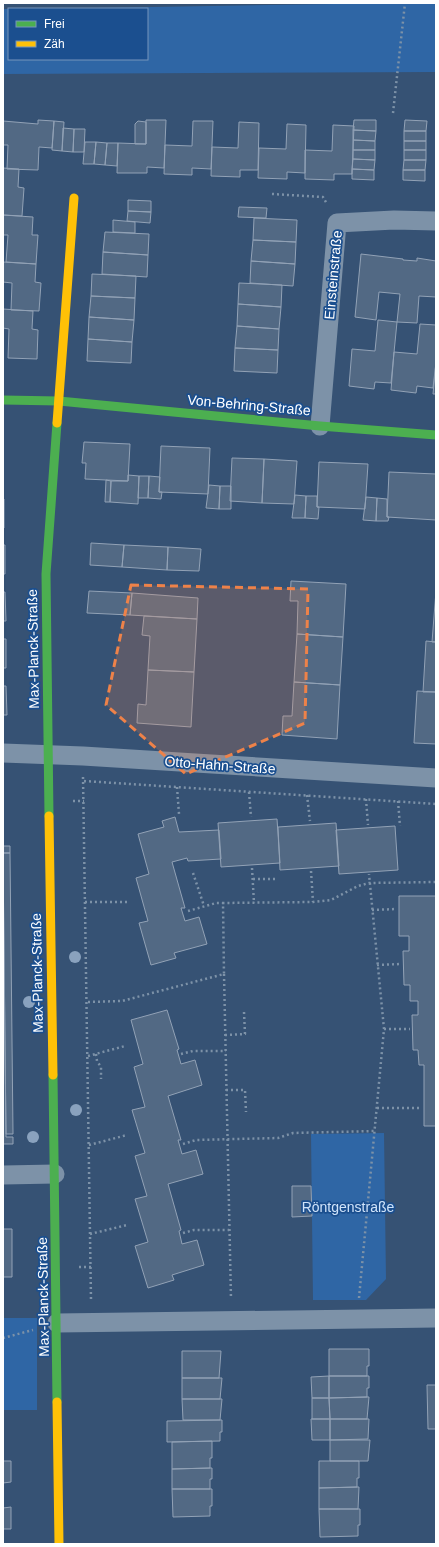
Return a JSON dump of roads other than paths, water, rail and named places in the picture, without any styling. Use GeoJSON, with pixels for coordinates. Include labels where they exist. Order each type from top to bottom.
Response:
{"type":"FeatureCollection","features":[{"type":"Feature","properties":{"kind":"street"},"geometry":{"type":"LineString","coordinates":[[59,402],[74,198]]}},
{"type":"Feature","properties":{"kind":"street","name":"Einsteinstraße"},"geometry":{"type":"LineString","coordinates":[[320,426],[337,223],[394,220],[436,222]]}},
{"type":"Feature","properties":{"kind":"street","name":"Von-Behring-Straße"},"geometry":{"type":"LineString","coordinates":[[3,400],[59,402],[436,435]]}},
{"type":"Feature","properties":{"kind":"street","name":"Max-Planck-Straße"},"geometry":{"type":"LineString","coordinates":[[59,402],[46,574],[59,1544]]}},
{"type":"Feature","properties":{"kind":"street","name":"Otto-Hahn-Straße"},"geometry":{"type":"LineString","coordinates":[[3,753],[48,756],[83,756],[436,778]]}},
{"type":"Feature","properties":{"kind":"street"},"geometry":{"type":"LineString","coordinates":[[3,1175],[55,1174]]}},
{"type":"Feature","properties":{"kind":"street"},"geometry":{"type":"LineString","coordinates":[[57,1323],[436,1318]]}},
{"type":"Feature","properties":{"kind":"park label","name":"Röntgenstraße"},"geometry":{"type":"Point","coordinates":[348,1207]}}]}
